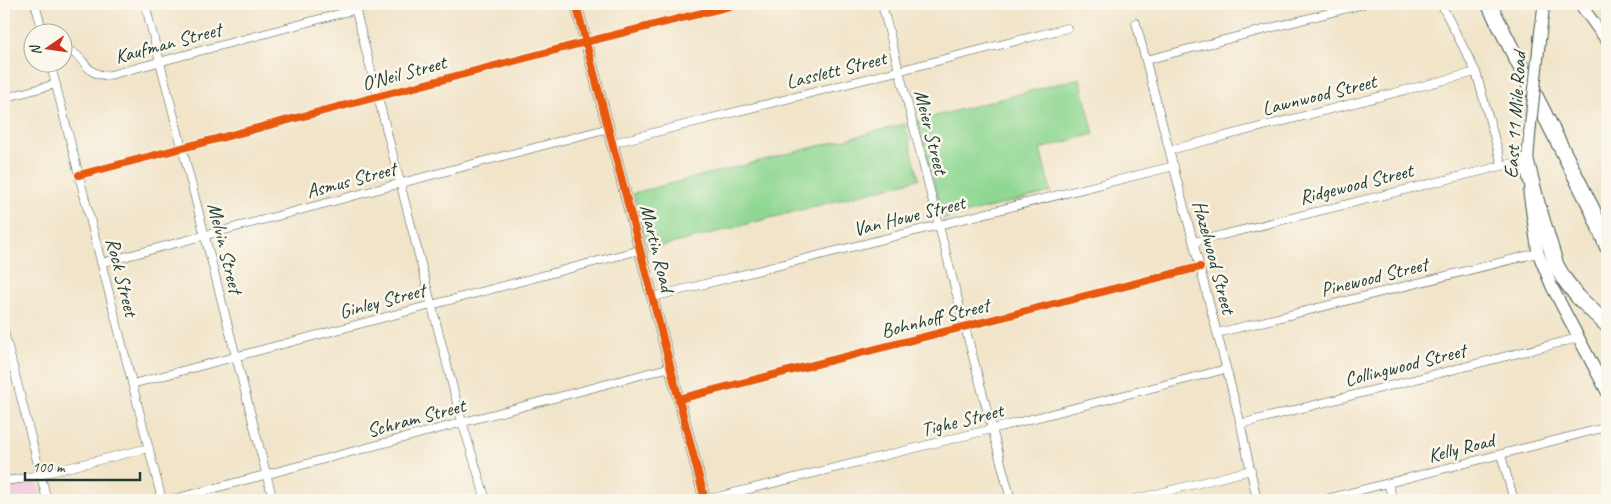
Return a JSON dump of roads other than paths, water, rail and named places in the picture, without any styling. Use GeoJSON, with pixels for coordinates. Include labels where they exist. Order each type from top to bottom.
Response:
{"type":"FeatureCollection","features":[{"type":"Feature","properties":{"kind":"highway"},"geometry":{"type":"LineString","coordinates":[[1489,4],[1592,209],[1607,246]]}},
{"type":"Feature","properties":{"kind":"highway"},"geometry":{"type":"LineString","coordinates":[[1526,160],[1556,265],[1578,297],[1607,325]]}},
{"type":"Feature","properties":{"kind":"main road","name":"East 11 Mile Road"},"geometry":{"type":"LineString","coordinates":[[1544,4],[1526,160],[1538,253],[1552,287],[1607,392]]}},
{"type":"Feature","properties":{"kind":"main road"},"geometry":{"type":"LineString","coordinates":[[1580,4],[1607,41]]}},
{"type":"Feature","properties":{"kind":"street"},"geometry":{"type":"LineString","coordinates":[[35,4],[40,22]]}},
{"type":"Feature","properties":{"kind":"street","name":"Melvin Street"},"geometry":{"type":"LineString","coordinates":[[145,4],[273,500]]}},
{"type":"Feature","properties":{"kind":"street","name":"Kaufman Street"},"geometry":{"type":"LineString","coordinates":[[72,52],[91,71],[101,76],[110,75],[355,6],[376,4]]}},
{"type":"Feature","properties":{"kind":"street","name":"Martin Road"},"geometry":{"type":"LineString","coordinates":[[576,4],[705,500]]}},
{"type":"Feature","properties":{"kind":"street","name":"O'Neil Street"},"geometry":{"type":"LineString","coordinates":[[79,176],[586,42],[738,4]]}},
{"type":"Feature","properties":{"kind":"street","name":"Meier Street"},"geometry":{"type":"LineString","coordinates":[[882,4],[1010,500]]}},
{"type":"Feature","properties":{"kind":"street"},"geometry":{"type":"LineString","coordinates":[[1146,60],[1364,4]]}},
{"type":"Feature","properties":{"kind":"street"},"geometry":{"type":"LineString","coordinates":[[1441,4],[1476,72],[1502,165]]}},
{"type":"Feature","properties":{"kind":"street"},"geometry":{"type":"LineString","coordinates":[[355,6],[462,423],[486,500]]}},
{"type":"Feature","properties":{"kind":"street","name":"Hazelwood Street"},"geometry":{"type":"LineString","coordinates":[[1136,23],[1194,242],[1240,424],[1257,500]]}},
{"type":"Feature","properties":{"kind":"street","name":"Lasslett Street"},"geometry":{"type":"LineString","coordinates":[[613,144],[1066,28]]}},
{"type":"Feature","properties":{"kind":"street","name":"Rock Street"},"geometry":{"type":"LineString","coordinates":[[53,72],[162,500]]}},
{"type":"Feature","properties":{"kind":"street","name":"Lawnwood Street"},"geometry":{"type":"LineString","coordinates":[[1170,150],[1476,72]]}},
{"type":"Feature","properties":{"kind":"street"},"geometry":{"type":"LineString","coordinates":[[4,98],[56,84]]}},
{"type":"Feature","properties":{"kind":"street","name":"Asmus Street"},"geometry":{"type":"LineString","coordinates":[[101,263],[609,128]]}},
{"type":"Feature","properties":{"kind":"street","name":"Ridgewood Street"},"geometry":{"type":"LineString","coordinates":[[1194,242],[1526,160]]}},
{"type":"Feature","properties":{"kind":"street","name":"Van Howe Street"},"geometry":{"type":"LineString","coordinates":[[653,297],[1174,166]]}},
{"type":"Feature","properties":{"kind":"street","name":"Ginley Street"},"geometry":{"type":"LineString","coordinates":[[132,384],[640,250]]}},
{"type":"Feature","properties":{"kind":"street","name":"Pinewood Street"},"geometry":{"type":"LineString","coordinates":[[1217,333],[1538,253]]}},
{"type":"Feature","properties":{"kind":"street","name":"Bohnhoff Street"},"geometry":{"type":"LineString","coordinates":[[679,398],[1200,267]]}},
{"type":"Feature","properties":{"kind":"street"},"geometry":{"type":"LineString","coordinates":[[4,331],[47,500]]}},
{"type":"Feature","properties":{"kind":"street","name":"Collingwood Street"},"geometry":{"type":"LineString","coordinates":[[1240,424],[1578,338]]}},
{"type":"Feature","properties":{"kind":"street","name":"Schram Street"},"geometry":{"type":"LineString","coordinates":[[170,500],[671,367]]}},
{"type":"Feature","properties":{"kind":"street","name":"Tighe Street"},"geometry":{"type":"LineString","coordinates":[[705,500],[1226,369]]}},
{"type":"Feature","properties":{"kind":"street","name":"Kelly Road"},"geometry":{"type":"LineString","coordinates":[[1322,500],[1607,427]]}},
{"type":"Feature","properties":{"kind":"street"},"geometry":{"type":"LineString","coordinates":[[4,481],[149,448]]}},
{"type":"Feature","properties":{"kind":"street"},"geometry":{"type":"LineString","coordinates":[[1501,455],[1514,500]]}},
{"type":"Feature","properties":{"kind":"street"},"geometry":{"type":"LineString","coordinates":[[1136,500],[1251,470]]}},
{"type":"Feature","properties":{"kind":"street"},"geometry":{"type":"LineString","coordinates":[[1388,483],[1393,500]]}}]}
